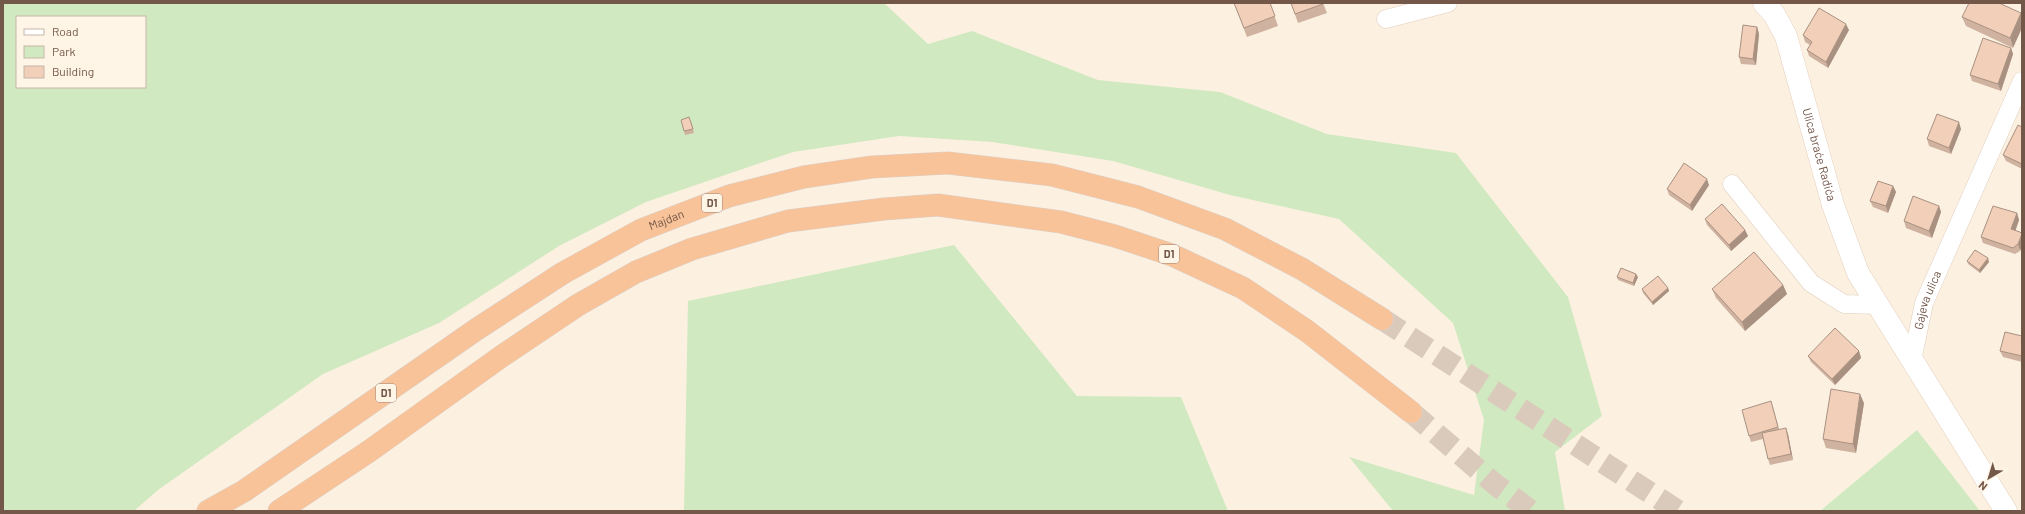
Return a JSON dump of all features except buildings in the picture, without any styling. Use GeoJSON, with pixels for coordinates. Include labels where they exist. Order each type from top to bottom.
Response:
{"type":"FeatureCollection","features":[{"type":"Feature","properties":{"kind":"highway","name":"Majdan"},"geometry":{"type":"LineString","coordinates":[[208,511],[244,491],[477,329],[563,273],[641,230],[729,196],[804,177],[872,167],[948,163],[1052,175],[1138,197],[1225,229],[1302,269],[1382,319]]}},
{"type":"Feature","properties":{"kind":"highway","name":"D1"},"geometry":{"type":"LineString","coordinates":[[279,511],[368,452],[502,356],[578,305],[636,272],[692,249],[788,221],[884,209],[938,205],[1061,222],[1114,236],[1172,256],[1243,288],[1307,331],[1412,412]]}},
{"type":"Feature","properties":{"kind":"main road","name":"Ulica braće Radića"},"geometry":{"type":"LineString","coordinates":[[1764,3],[1774,14],[1786,36],[1833,205],[1858,273],[1912,361]]}},
{"type":"Feature","properties":{"kind":"main road"},"geometry":{"type":"LineString","coordinates":[[1912,361],[2006,511]]}},
{"type":"Feature","properties":{"kind":"street"},"geometry":{"type":"LineString","coordinates":[[1386,20],[1448,3]]}},
{"type":"Feature","properties":{"kind":"street","name":"Gajeva ulica"},"geometry":{"type":"LineString","coordinates":[[1912,361],[1924,303],[2022,81]]}},
{"type":"Feature","properties":{"kind":"street"},"geometry":{"type":"LineString","coordinates":[[1732,184],[1811,283],[1844,304],[1878,305]]}},
{"type":"Feature","properties":{"kind":"green space"},"geometry":{"type":"Polygon","coordinates":[[[3,3],[884,3],[928,44],[972,31],[1098,80],[1220,92],[1327,134],[1456,153],[1568,297],[1602,416],[1555,452],[1565,511],[1393,511],[1349,457],[1474,495],[1484,420],[1453,323],[1339,219],[1230,195],[1113,161],[992,142],[899,136],[793,152],[646,202],[559,246],[439,323],[323,374],[158,490],[134,511],[3,511],[3,3]]]}},
{"type":"Feature","properties":{"kind":"green space"},"geometry":{"type":"Polygon","coordinates":[[[954,245],[1077,396],[1181,397],[1228,511],[684,511],[688,301],[954,245]]]}},
{"type":"Feature","properties":{"kind":"green space"},"geometry":{"type":"Polygon","coordinates":[[[1917,430],[1980,511],[1820,511],[1917,430]]]}},
{"type":"Feature","properties":{"kind":"tunnel"},"geometry":{"type":"LineString","coordinates":[[1382,319],[1678,511]]}},
{"type":"Feature","properties":{"kind":"tunnel"},"geometry":{"type":"LineString","coordinates":[[1411,412],[1496,485],[1531,511]]}}]}
